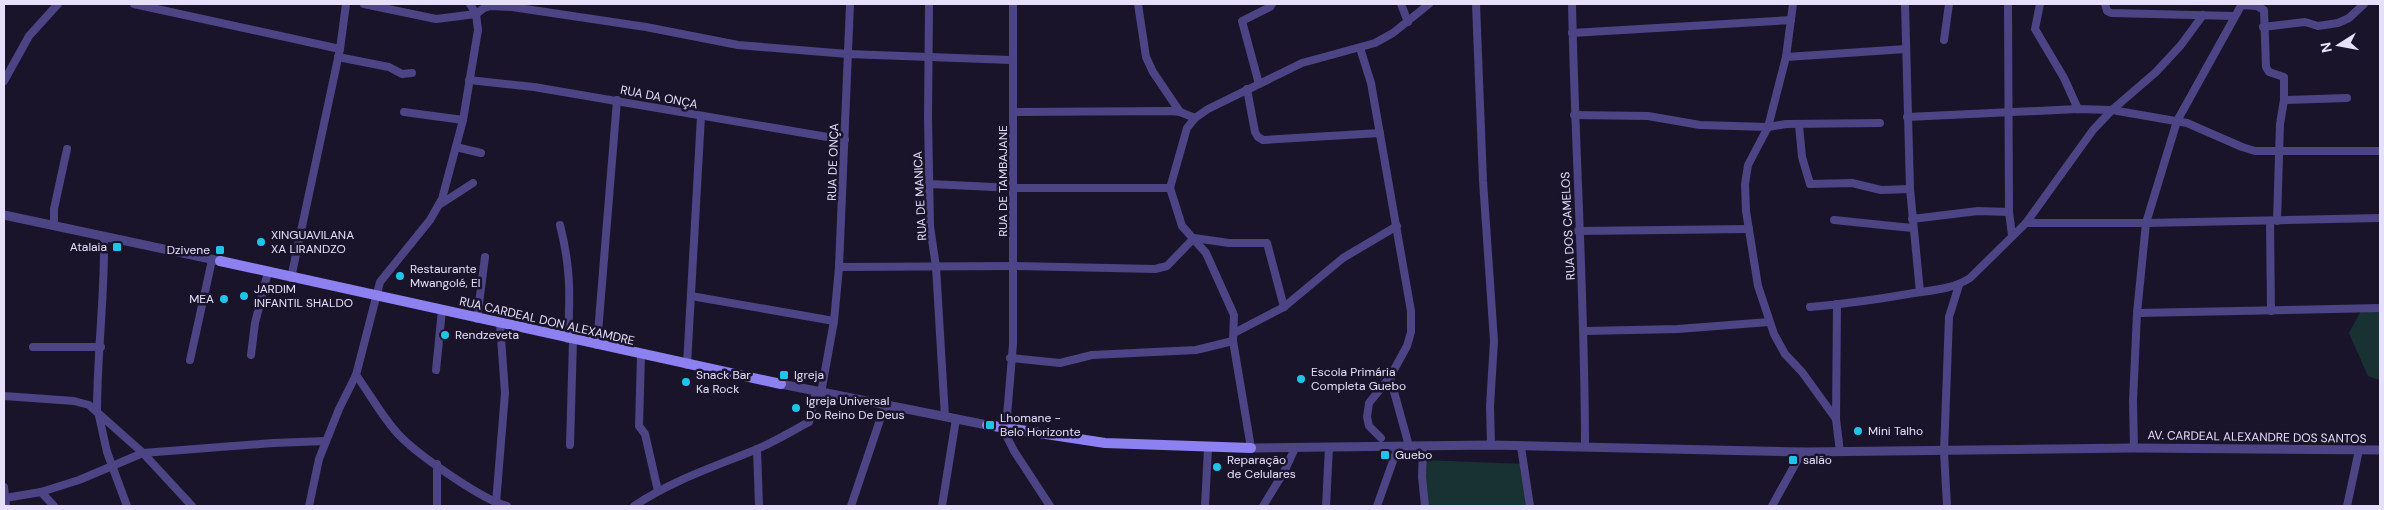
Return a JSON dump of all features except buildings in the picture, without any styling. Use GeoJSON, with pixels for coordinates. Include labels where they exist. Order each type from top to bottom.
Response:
{"type":"FeatureCollection","features":[{"type":"Feature","properties":{"kind":"main road","name":"RUA CARDEAL DON ALEXAMDRE"},"geometry":{"type":"LineString","coordinates":[[216,260],[570,340],[781,384]]}},
{"type":"Feature","properties":{"kind":"main road"},"geometry":{"type":"LineString","coordinates":[[988,425],[1105,443],[1251,448]]}},
{"type":"Feature","properties":{"kind":"street"},"geometry":{"type":"LineString","coordinates":[[4,81],[29,36],[58,4]]}},
{"type":"Feature","properties":{"kind":"street"},"geometry":{"type":"LineString","coordinates":[[134,4],[390,66],[402,74],[412,72]]}},
{"type":"Feature","properties":{"kind":"street"},"geometry":{"type":"LineString","coordinates":[[291,278],[339,53],[346,4]]}},
{"type":"Feature","properties":{"kind":"street"},"geometry":{"type":"LineString","coordinates":[[364,4],[427,19],[476,14],[490,6],[512,7],[646,28],[710,42],[848,54],[1012,60]]}},
{"type":"Feature","properties":{"kind":"street"},"geometry":{"type":"LineString","coordinates":[[309,506],[318,459],[356,375],[380,282],[430,220],[438,206],[463,120],[478,30],[476,14],[470,4]]}},
{"type":"Feature","properties":{"kind":"street","name":"RUA DE ONÇA"},"geometry":{"type":"LineString","coordinates":[[757,449],[810,422],[834,321],[839,268],[850,4]]}},
{"type":"Feature","properties":{"kind":"street","name":"RUA DE MANICA"},"geometry":{"type":"LineString","coordinates":[[929,4],[930,226],[936,267],[945,417]]}},
{"type":"Feature","properties":{"kind":"street","name":"RUA DE TAMBAJANE"},"geometry":{"type":"LineString","coordinates":[[1004,428],[1010,358],[1014,266],[1013,4]]}},
{"type":"Feature","properties":{"kind":"street"},"geometry":{"type":"LineString","coordinates":[[1138,4],[1146,57],[1153,72],[1180,112]]}},
{"type":"Feature","properties":{"kind":"street"},"geometry":{"type":"LineString","coordinates":[[1259,84],[1242,21],[1270,7],[1272,4]]}},
{"type":"Feature","properties":{"kind":"street"},"geometry":{"type":"LineString","coordinates":[[1401,4],[1408,22]]}},
{"type":"Feature","properties":{"kind":"street"},"geometry":{"type":"LineString","coordinates":[[1251,448],[1234,337],[1234,315],[1206,253],[1182,226],[1170,188],[1178,152],[1187,128],[1195,118],[1247,89],[1315,58],[1360,48],[1393,33],[1429,4]]}},
{"type":"Feature","properties":{"kind":"street"},"geometry":{"type":"LineString","coordinates":[[1476,4],[1483,181],[1494,341],[1490,406],[1491,445]]}},
{"type":"Feature","properties":{"kind":"street","name":"RUA DOS CAMELOS"},"geometry":{"type":"LineString","coordinates":[[1572,4],[1578,231],[1585,331],[1585,447]]}},
{"type":"Feature","properties":{"kind":"street"},"geometry":{"type":"LineString","coordinates":[[1794,4],[1786,57],[1768,127],[1748,165],[1745,184],[1749,229],[1758,286],[1769,322],[1785,354],[1802,372],[1836,419]]}},
{"type":"Feature","properties":{"kind":"street"},"geometry":{"type":"LineString","coordinates":[[1905,4],[1907,117],[1912,228],[1920,292]]}},
{"type":"Feature","properties":{"kind":"street"},"geometry":{"type":"LineString","coordinates":[[1944,40],[1948,4]]}},
{"type":"Feature","properties":{"kind":"street"},"geometry":{"type":"LineString","coordinates":[[2008,4],[2009,212],[2012,235]]}},
{"type":"Feature","properties":{"kind":"street"},"geometry":{"type":"LineString","coordinates":[[2040,4],[2035,29],[2064,78],[2078,109]]}},
{"type":"Feature","properties":{"kind":"street"},"geometry":{"type":"LineString","coordinates":[[2105,4],[2107,11],[2111,13],[2234,16]]}},
{"type":"Feature","properties":{"kind":"street"},"geometry":{"type":"LineString","coordinates":[[2134,448],[2133,401],[2137,313],[2146,223],[2177,121],[2242,4],[2263,8],[2267,70],[2284,77],[2284,100],[2280,124],[2274,221],[2272,311]]}},
{"type":"Feature","properties":{"kind":"street"},"geometry":{"type":"LineString","coordinates":[[2263,27],[2305,22],[2318,26],[2338,23],[2349,18],[2364,4]]}},
{"type":"Feature","properties":{"kind":"street"},"geometry":{"type":"LineString","coordinates":[[1810,307],[1959,285],[1978,270],[2026,223],[2070,160],[2112,110],[2156,72],[2181,45],[2202,15]]}},
{"type":"Feature","properties":{"kind":"street"},"geometry":{"type":"LineString","coordinates":[[1572,33],[1791,20]]}},
{"type":"Feature","properties":{"kind":"street"},"geometry":{"type":"LineString","coordinates":[[1360,48],[1371,83],[1411,311],[1411,332],[1407,346],[1390,377],[1369,403],[1367,418],[1369,426],[1381,438]]}},
{"type":"Feature","properties":{"kind":"street"},"geometry":{"type":"LineString","coordinates":[[1786,57],[1906,49]]}},
{"type":"Feature","properties":{"kind":"street","name":"RUA DA ONÇA"},"geometry":{"type":"LineString","coordinates":[[469,80],[534,87],[617,100],[845,140]]}},
{"type":"Feature","properties":{"kind":"street"},"geometry":{"type":"LineString","coordinates":[[1247,89],[1255,132],[1258,138],[1263,140],[1380,132]]}},
{"type":"Feature","properties":{"kind":"street"},"geometry":{"type":"LineString","coordinates":[[2284,100],[2347,98]]}},
{"type":"Feature","properties":{"kind":"street"},"geometry":{"type":"LineString","coordinates":[[597,345],[617,100]]}},
{"type":"Feature","properties":{"kind":"street"},"geometry":{"type":"LineString","coordinates":[[1907,117],[2078,109],[2112,110],[2177,121],[2255,151],[2380,152]]}},
{"type":"Feature","properties":{"kind":"street"},"geometry":{"type":"LineString","coordinates":[[404,112],[463,120]]}},
{"type":"Feature","properties":{"kind":"street"},"geometry":{"type":"LineString","coordinates":[[1014,112],[1180,112],[1195,118]]}},
{"type":"Feature","properties":{"kind":"street"},"geometry":{"type":"LineString","coordinates":[[1574,115],[1648,116],[1700,125],[1768,127],[1880,123]]}},
{"type":"Feature","properties":{"kind":"street"},"geometry":{"type":"LineString","coordinates":[[687,365],[701,116]]}},
{"type":"Feature","properties":{"kind":"street"},"geometry":{"type":"LineString","coordinates":[[1799,125],[1802,157],[1810,184],[1852,183],[1881,190],[1910,189]]}},
{"type":"Feature","properties":{"kind":"street"},"geometry":{"type":"LineString","coordinates":[[456,146],[481,153]]}},
{"type":"Feature","properties":{"kind":"street"},"geometry":{"type":"LineString","coordinates":[[54,226],[54,209],[68,149]]}},
{"type":"Feature","properties":{"kind":"street"},"geometry":{"type":"LineString","coordinates":[[438,206],[473,183]]}},
{"type":"Feature","properties":{"kind":"street"},"geometry":{"type":"LineString","coordinates":[[930,184],[1014,188],[1170,188]]}},
{"type":"Feature","properties":{"kind":"street"},"geometry":{"type":"LineString","coordinates":[[1912,219],[1978,212],[2009,212]]}},
{"type":"Feature","properties":{"kind":"street"},"geometry":{"type":"LineString","coordinates":[[4,215],[216,260],[190,360]]}},
{"type":"Feature","properties":{"kind":"street"},"geometry":{"type":"LineString","coordinates":[[2026,223],[2146,223],[2380,218]]}},
{"type":"Feature","properties":{"kind":"street"},"geometry":{"type":"LineString","coordinates":[[1834,220],[1912,228]]}},
{"type":"Feature","properties":{"kind":"street"},"geometry":{"type":"LineString","coordinates":[[560,225],[567,251],[570,280],[570,444]]}},
{"type":"Feature","properties":{"kind":"street"},"geometry":{"type":"LineString","coordinates":[[1010,358],[1060,363],[1092,355],[1196,350],[1234,337],[1284,307],[1343,258],[1397,226]]}},
{"type":"Feature","properties":{"kind":"street"},"geometry":{"type":"LineString","coordinates":[[1578,231],[1749,229]]}},
{"type":"Feature","properties":{"kind":"street"},"geometry":{"type":"LineString","coordinates":[[104,237],[104,298],[97,381],[98,414],[127,506]]}},
{"type":"Feature","properties":{"kind":"street"},"geometry":{"type":"LineString","coordinates":[[839,268],[1014,266],[1155,269],[1167,266],[1194,238]]}},
{"type":"Feature","properties":{"kind":"street"},"geometry":{"type":"LineString","coordinates":[[1194,238],[1229,243],[1267,243],[1284,307]]}},
{"type":"Feature","properties":{"kind":"street"},"geometry":{"type":"LineString","coordinates":[[477,319],[485,257]]}},
{"type":"Feature","properties":{"kind":"street"},"geometry":{"type":"LineString","coordinates":[[251,356],[255,323],[268,272]]}},
{"type":"Feature","properties":{"kind":"street"},"geometry":{"type":"LineString","coordinates":[[1947,506],[1944,452],[1949,317],[1959,285]]}},
{"type":"Feature","properties":{"kind":"street"},"geometry":{"type":"LineString","coordinates":[[691,296],[834,321]]}},
{"type":"Feature","properties":{"kind":"street"},"geometry":{"type":"LineString","coordinates":[[1837,304],[1836,419],[1840,452]]}},
{"type":"Feature","properties":{"kind":"street"},"geometry":{"type":"LineString","coordinates":[[2137,313],[2380,308]]}},
{"type":"Feature","properties":{"kind":"street"},"geometry":{"type":"LineString","coordinates":[[436,370],[442,310]]}},
{"type":"Feature","properties":{"kind":"street"},"geometry":{"type":"LineString","coordinates":[[1585,331],[1678,329],[1769,322]]}},
{"type":"Feature","properties":{"kind":"street"},"geometry":{"type":"LineString","coordinates":[[496,503],[505,394],[500,324]]}},
{"type":"Feature","properties":{"kind":"street"},"geometry":{"type":"LineString","coordinates":[[33,347],[101,347]]}},
{"type":"Feature","properties":{"kind":"street"},"geometry":{"type":"LineString","coordinates":[[641,355],[639,426],[645,434],[658,491]]}},
{"type":"Feature","properties":{"kind":"street"},"geometry":{"type":"LineString","coordinates":[[356,375],[399,435],[437,464],[496,503],[507,506]]}},
{"type":"Feature","properties":{"kind":"street"},"geometry":{"type":"LineString","coordinates":[[1390,377],[1410,446]]}},
{"type":"Feature","properties":{"kind":"street"},"geometry":{"type":"LineString","coordinates":[[781,384],[988,425]]}},
{"type":"Feature","properties":{"kind":"street"},"geometry":{"type":"LineString","coordinates":[[4,396],[83,402],[143,453],[192,506]]}},
{"type":"Feature","properties":{"kind":"street"},"geometry":{"type":"LineString","coordinates":[[851,506],[885,405]]}},
{"type":"Feature","properties":{"kind":"street"},"geometry":{"type":"LineString","coordinates":[[942,506],[956,419]]}},
{"type":"Feature","properties":{"kind":"street"},"geometry":{"type":"LineString","coordinates":[[1004,428],[1014,451],[1050,506]]}},
{"type":"Feature","properties":{"kind":"street"},"geometry":{"type":"LineString","coordinates":[[4,487],[6,502],[41,492],[143,453],[326,441]]}},
{"type":"Feature","properties":{"kind":"street","name":"AV. CARDEAL ALEXANDRE DOS SANTOS"},"geometry":{"type":"LineString","coordinates":[[1251,448],[1491,445],[1802,452],[1944,452],[2134,448],[2380,450]]}},
{"type":"Feature","properties":{"kind":"street"},"geometry":{"type":"LineString","coordinates":[[1326,506],[1330,447]]}},
{"type":"Feature","properties":{"kind":"street"},"geometry":{"type":"LineString","coordinates":[[1377,506],[1398,447]]}},
{"type":"Feature","properties":{"kind":"street"},"geometry":{"type":"LineString","coordinates":[[1423,447],[1422,477],[1425,506]]}},
{"type":"Feature","properties":{"kind":"street"},"geometry":{"type":"LineString","coordinates":[[1521,447],[1530,506]]}},
{"type":"Feature","properties":{"kind":"street"},"geometry":{"type":"LineString","coordinates":[[1205,506],[1208,448]]}},
{"type":"Feature","properties":{"kind":"street"},"geometry":{"type":"LineString","coordinates":[[1263,506],[1284,472],[1295,448]]}},
{"type":"Feature","properties":{"kind":"street"},"geometry":{"type":"LineString","coordinates":[[634,506],[658,491],[689,476],[757,449],[759,506]]}},
{"type":"Feature","properties":{"kind":"street"},"geometry":{"type":"LineString","coordinates":[[2347,506],[2358,450]]}},
{"type":"Feature","properties":{"kind":"street"},"geometry":{"type":"LineString","coordinates":[[1772,506],[1802,452]]}},
{"type":"Feature","properties":{"kind":"street"},"geometry":{"type":"LineString","coordinates":[[437,464],[437,506]]}},
{"type":"Feature","properties":{"kind":"street"},"geometry":{"type":"LineString","coordinates":[[41,492],[54,506]]}},
{"type":"Feature","properties":{"kind":"green space"},"geometry":{"type":"Polygon","coordinates":[[[2380,304],[2380,380],[2368,376],[2349,333],[2362,309],[2380,304]]]}},
{"type":"Feature","properties":{"kind":"green space"},"geometry":{"type":"Polygon","coordinates":[[[1423,460],[1523,464],[1528,506],[1427,506],[1423,460]]]}},
{"type":"Feature","properties":{"kind":"place","name":"XINGUAVILANA XA LIRANDZO"},"geometry":{"type":"Point","coordinates":[261,242]}},
{"type":"Feature","properties":{"kind":"place","name":"Atalaia"},"geometry":{"type":"Point","coordinates":[117,247]}},
{"type":"Feature","properties":{"kind":"place","name":"Dzivene"},"geometry":{"type":"Point","coordinates":[220,250]}},
{"type":"Feature","properties":{"kind":"place","name":"Restaurante Mwangolé, El"},"geometry":{"type":"Point","coordinates":[400,276]}},
{"type":"Feature","properties":{"kind":"place","name":"JARDIM INFANTIL SHALDO"},"geometry":{"type":"Point","coordinates":[244,296]}},
{"type":"Feature","properties":{"kind":"place","name":"MEA"},"geometry":{"type":"Point","coordinates":[224,299]}},
{"type":"Feature","properties":{"kind":"place","name":"Rendzeveta"},"geometry":{"type":"Point","coordinates":[445,335]}},
{"type":"Feature","properties":{"kind":"place","name":"Igreja"},"geometry":{"type":"Point","coordinates":[784,375]}},
{"type":"Feature","properties":{"kind":"place","name":"Escola Primária Completa Guebo"},"geometry":{"type":"Point","coordinates":[1301,379]}},
{"type":"Feature","properties":{"kind":"place","name":"Snack Bar Ka Rock"},"geometry":{"type":"Point","coordinates":[686,382]}},
{"type":"Feature","properties":{"kind":"place","name":"Igreja Universal Do Reino De Deus"},"geometry":{"type":"Point","coordinates":[796,408]}},
{"type":"Feature","properties":{"kind":"place","name":"Lhomane - Belo Horizonte"},"geometry":{"type":"Point","coordinates":[990,425]}},
{"type":"Feature","properties":{"kind":"place","name":"Mini Talho"},"geometry":{"type":"Point","coordinates":[1858,431]}},
{"type":"Feature","properties":{"kind":"place","name":"Guebo"},"geometry":{"type":"Point","coordinates":[1385,455]}},
{"type":"Feature","properties":{"kind":"place","name":"salão"},"geometry":{"type":"Point","coordinates":[1793,460]}},
{"type":"Feature","properties":{"kind":"place","name":"Reparação de Celulares"},"geometry":{"type":"Point","coordinates":[1217,467]}}]}
